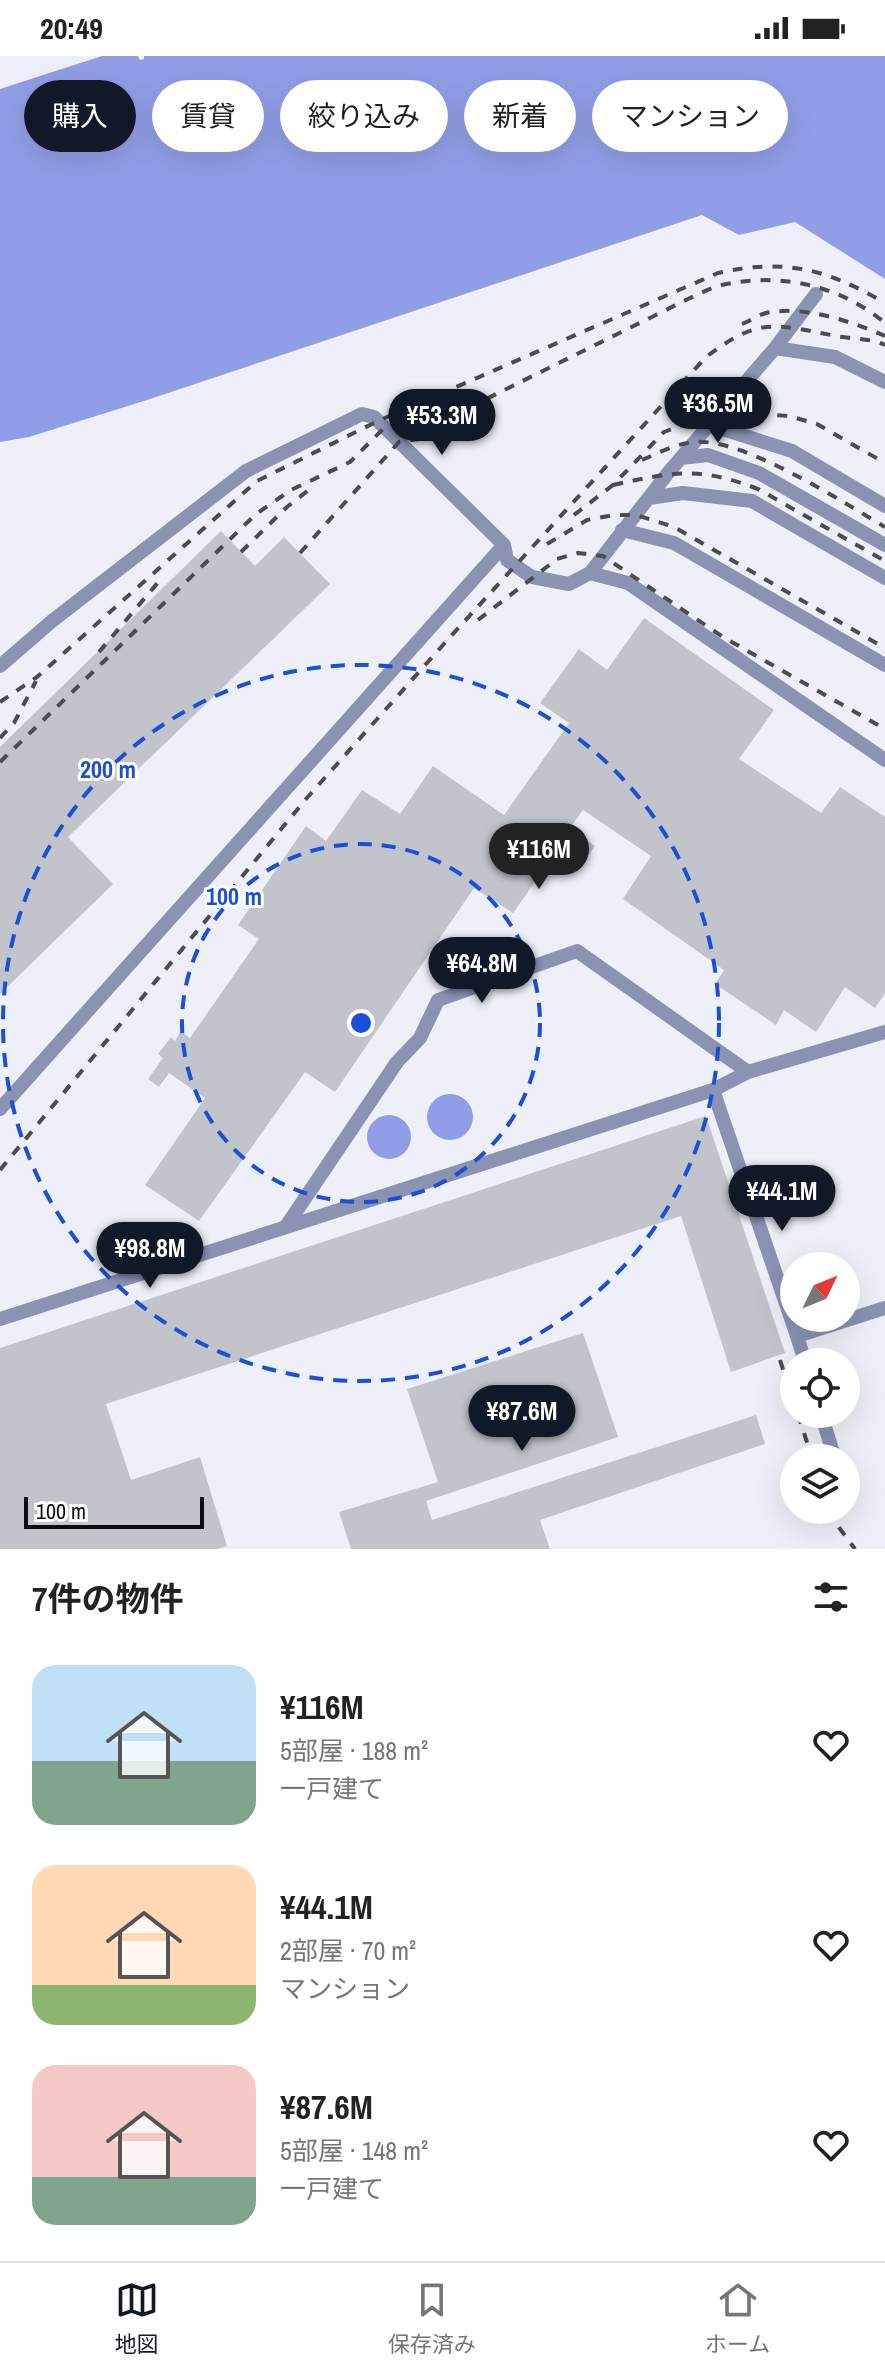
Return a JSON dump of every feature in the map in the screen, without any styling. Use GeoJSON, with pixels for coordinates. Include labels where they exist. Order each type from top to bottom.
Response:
{"type":"FeatureCollection","features":[{"type":"Feature","properties":{"kind":"street"},"geometry":{"type":"LineString","coordinates":[[0,666],[52,621],[246,471],[362,414],[374,417],[504,545],[507,560],[532,577],[569,584],[590,573],[816,294]]}},
{"type":"Feature","properties":{"kind":"street"},"geometry":{"type":"LineString","coordinates":[[775,348],[835,357],[885,382]]}},
{"type":"Feature","properties":{"kind":"street"},"geometry":{"type":"LineString","coordinates":[[710,425],[792,451],[885,506]]}},
{"type":"Feature","properties":{"kind":"street"},"geometry":{"type":"LineString","coordinates":[[681,458],[708,455],[759,473],[885,545]]}},
{"type":"Feature","properties":{"kind":"street"},"geometry":{"type":"LineString","coordinates":[[649,498],[683,493],[752,501],[885,578]]}},
{"type":"Feature","properties":{"kind":"street"},"geometry":{"type":"LineString","coordinates":[[622,530],[674,543],[885,665]]}},
{"type":"Feature","properties":{"kind":"street"},"geometry":{"type":"LineString","coordinates":[[0,1109],[504,545]]}},
{"type":"Feature","properties":{"kind":"street"},"geometry":{"type":"LineString","coordinates":[[590,573],[628,583],[885,760]]}},
{"type":"Feature","properties":{"kind":"street"},"geometry":{"type":"LineString","coordinates":[[287,1225],[397,1062],[420,1038],[438,1000],[577,951],[748,1072]]}},
{"type":"Feature","properties":{"kind":"street"},"geometry":{"type":"LineString","coordinates":[[0,1319],[713,1090],[748,1072],[885,1032]]}},
{"type":"Feature","properties":{"kind":"street"},"geometry":{"type":"LineString","coordinates":[[713,1090],[801,1348]]}},
{"type":"Feature","properties":{"kind":"street"},"geometry":{"type":"LineString","coordinates":[[797,1336],[885,1308]]}},
{"type":"Feature","properties":{"kind":"water"},"geometry":{"type":"Polygon","coordinates":[[[102,56],[138,56],[140,60],[144,56],[885,56],[885,279],[795,222],[739,235],[702,215],[147,400],[29,437],[0,442],[0,89],[24,81],[24,152],[136,152],[136,80],[28,80],[102,56]]]}},
{"type":"Feature","properties":{"kind":"water"},"geometry":{"type":"Polygon","coordinates":[[[450,1094],[466,1101],[473,1117],[466,1133],[450,1140],[434,1133],[427,1117],[434,1101],[450,1094]]]}},
{"type":"Feature","properties":{"kind":"water"},"geometry":{"type":"Polygon","coordinates":[[[389,1115],[405,1121],[411,1137],[405,1153],[389,1159],[373,1153],[367,1137],[373,1121],[389,1115]]]}},
{"type":"Feature","properties":{"kind":"building"},"geometry":{"type":"Polygon","coordinates":[[[221,531],[255,566],[284,537],[330,584],[68,837],[113,884],[0,994],[0,747],[221,531]]]}},
{"type":"Feature","properties":{"kind":"building"},"geometry":{"type":"Polygon","coordinates":[[[644,618],[774,710],[739,759],[821,813],[840,787],[885,817],[885,993],[875,1008],[845,987],[816,1032],[784,1010],[776,1025],[715,984],[724,970],[623,899],[651,856],[583,810],[570,828],[595,846],[579,868],[556,852],[513,913],[474,888],[335,1092],[305,1072],[199,1221],[145,1185],[205,1098],[169,1073],[159,1087],[148,1079],[163,1058],[158,1054],[171,1037],[175,1041],[181,1031],[190,1038],[259,939],[238,925],[306,826],[326,841],[362,790],[400,814],[433,766],[504,815],[569,723],[540,703],[579,649],[607,670],[644,618]]]}},
{"type":"Feature","properties":{"kind":"building"},"geometry":{"type":"Polygon","coordinates":[[[706,1116],[783,1348],[780,1348],[780,1355],[731,1372],[681,1216],[106,1404],[131,1480],[200,1457],[227,1546],[217,1549],[0,1549],[0,1348],[706,1116]]]}},
{"type":"Feature","properties":{"kind":"building"},"geometry":{"type":"Polygon","coordinates":[[[583,1333],[618,1437],[426,1501],[432,1520],[756,1415],[765,1444],[540,1520],[550,1549],[351,1549],[339,1512],[438,1482],[407,1389],[583,1333]]]}},
{"type":"Feature","properties":{"kind":"railway"},"geometry":{"type":"LineString","coordinates":[[0,702],[37,677],[257,481],[378,421],[718,273],[764,267],[805,270],[844,282],[885,303]]}},
{"type":"Feature","properties":{"kind":"railway"},"geometry":{"type":"LineString","coordinates":[[0,762],[256,514],[291,490],[350,462],[384,428],[462,411],[722,285],[765,280],[808,285],[849,299],[885,323]]}},
{"type":"Feature","properties":{"kind":"railway"},"geometry":{"type":"LineString","coordinates":[[742,324],[766,313],[796,311],[842,320],[885,336]]}},
{"type":"Feature","properties":{"kind":"railway"},"geometry":{"type":"LineString","coordinates":[[0,1170],[306,799],[706,357],[740,335],[767,327],[797,329],[885,345]]}},
{"type":"Feature","properties":{"kind":"railway"},"geometry":{"type":"LineString","coordinates":[[574,515],[613,485],[664,432],[719,411],[789,416],[817,424],[885,463]]}},
{"type":"Feature","properties":{"kind":"railway"},"geometry":{"type":"LineString","coordinates":[[300,553],[399,442],[425,438],[455,416]]}},
{"type":"Feature","properties":{"kind":"railway"},"geometry":{"type":"LineString","coordinates":[[642,460],[674,446],[695,442],[715,443],[792,473],[885,527]]}},
{"type":"Feature","properties":{"kind":"railway"},"geometry":{"type":"LineString","coordinates":[[613,485],[669,474],[702,474],[737,482],[758,489],[885,561]]}},
{"type":"Feature","properties":{"kind":"railway"},"geometry":{"type":"LineString","coordinates":[[241,552],[310,489]]}},
{"type":"Feature","properties":{"kind":"railway"},"geometry":{"type":"LineString","coordinates":[[547,544],[587,520],[636,515],[674,527],[885,648]]}},
{"type":"Feature","properties":{"kind":"railway"},"geometry":{"type":"LineString","coordinates":[[478,620],[557,559],[578,553],[603,556],[723,637],[885,729]]}},
{"type":"Feature","properties":{"kind":"railway"},"geometry":{"type":"LineString","coordinates":[[99,652],[161,579]]}},
{"type":"Feature","properties":{"kind":"railway"},"geometry":{"type":"LineString","coordinates":[[0,738],[14,723],[36,681]]}},
{"type":"Feature","properties":{"kind":"railway"},"geometry":{"type":"LineString","coordinates":[[802,1428],[808,1444]]}},
{"type":"Feature","properties":{"kind":"railway"},"geometry":{"type":"LineString","coordinates":[[836,1524],[855,1549]]}}]}
